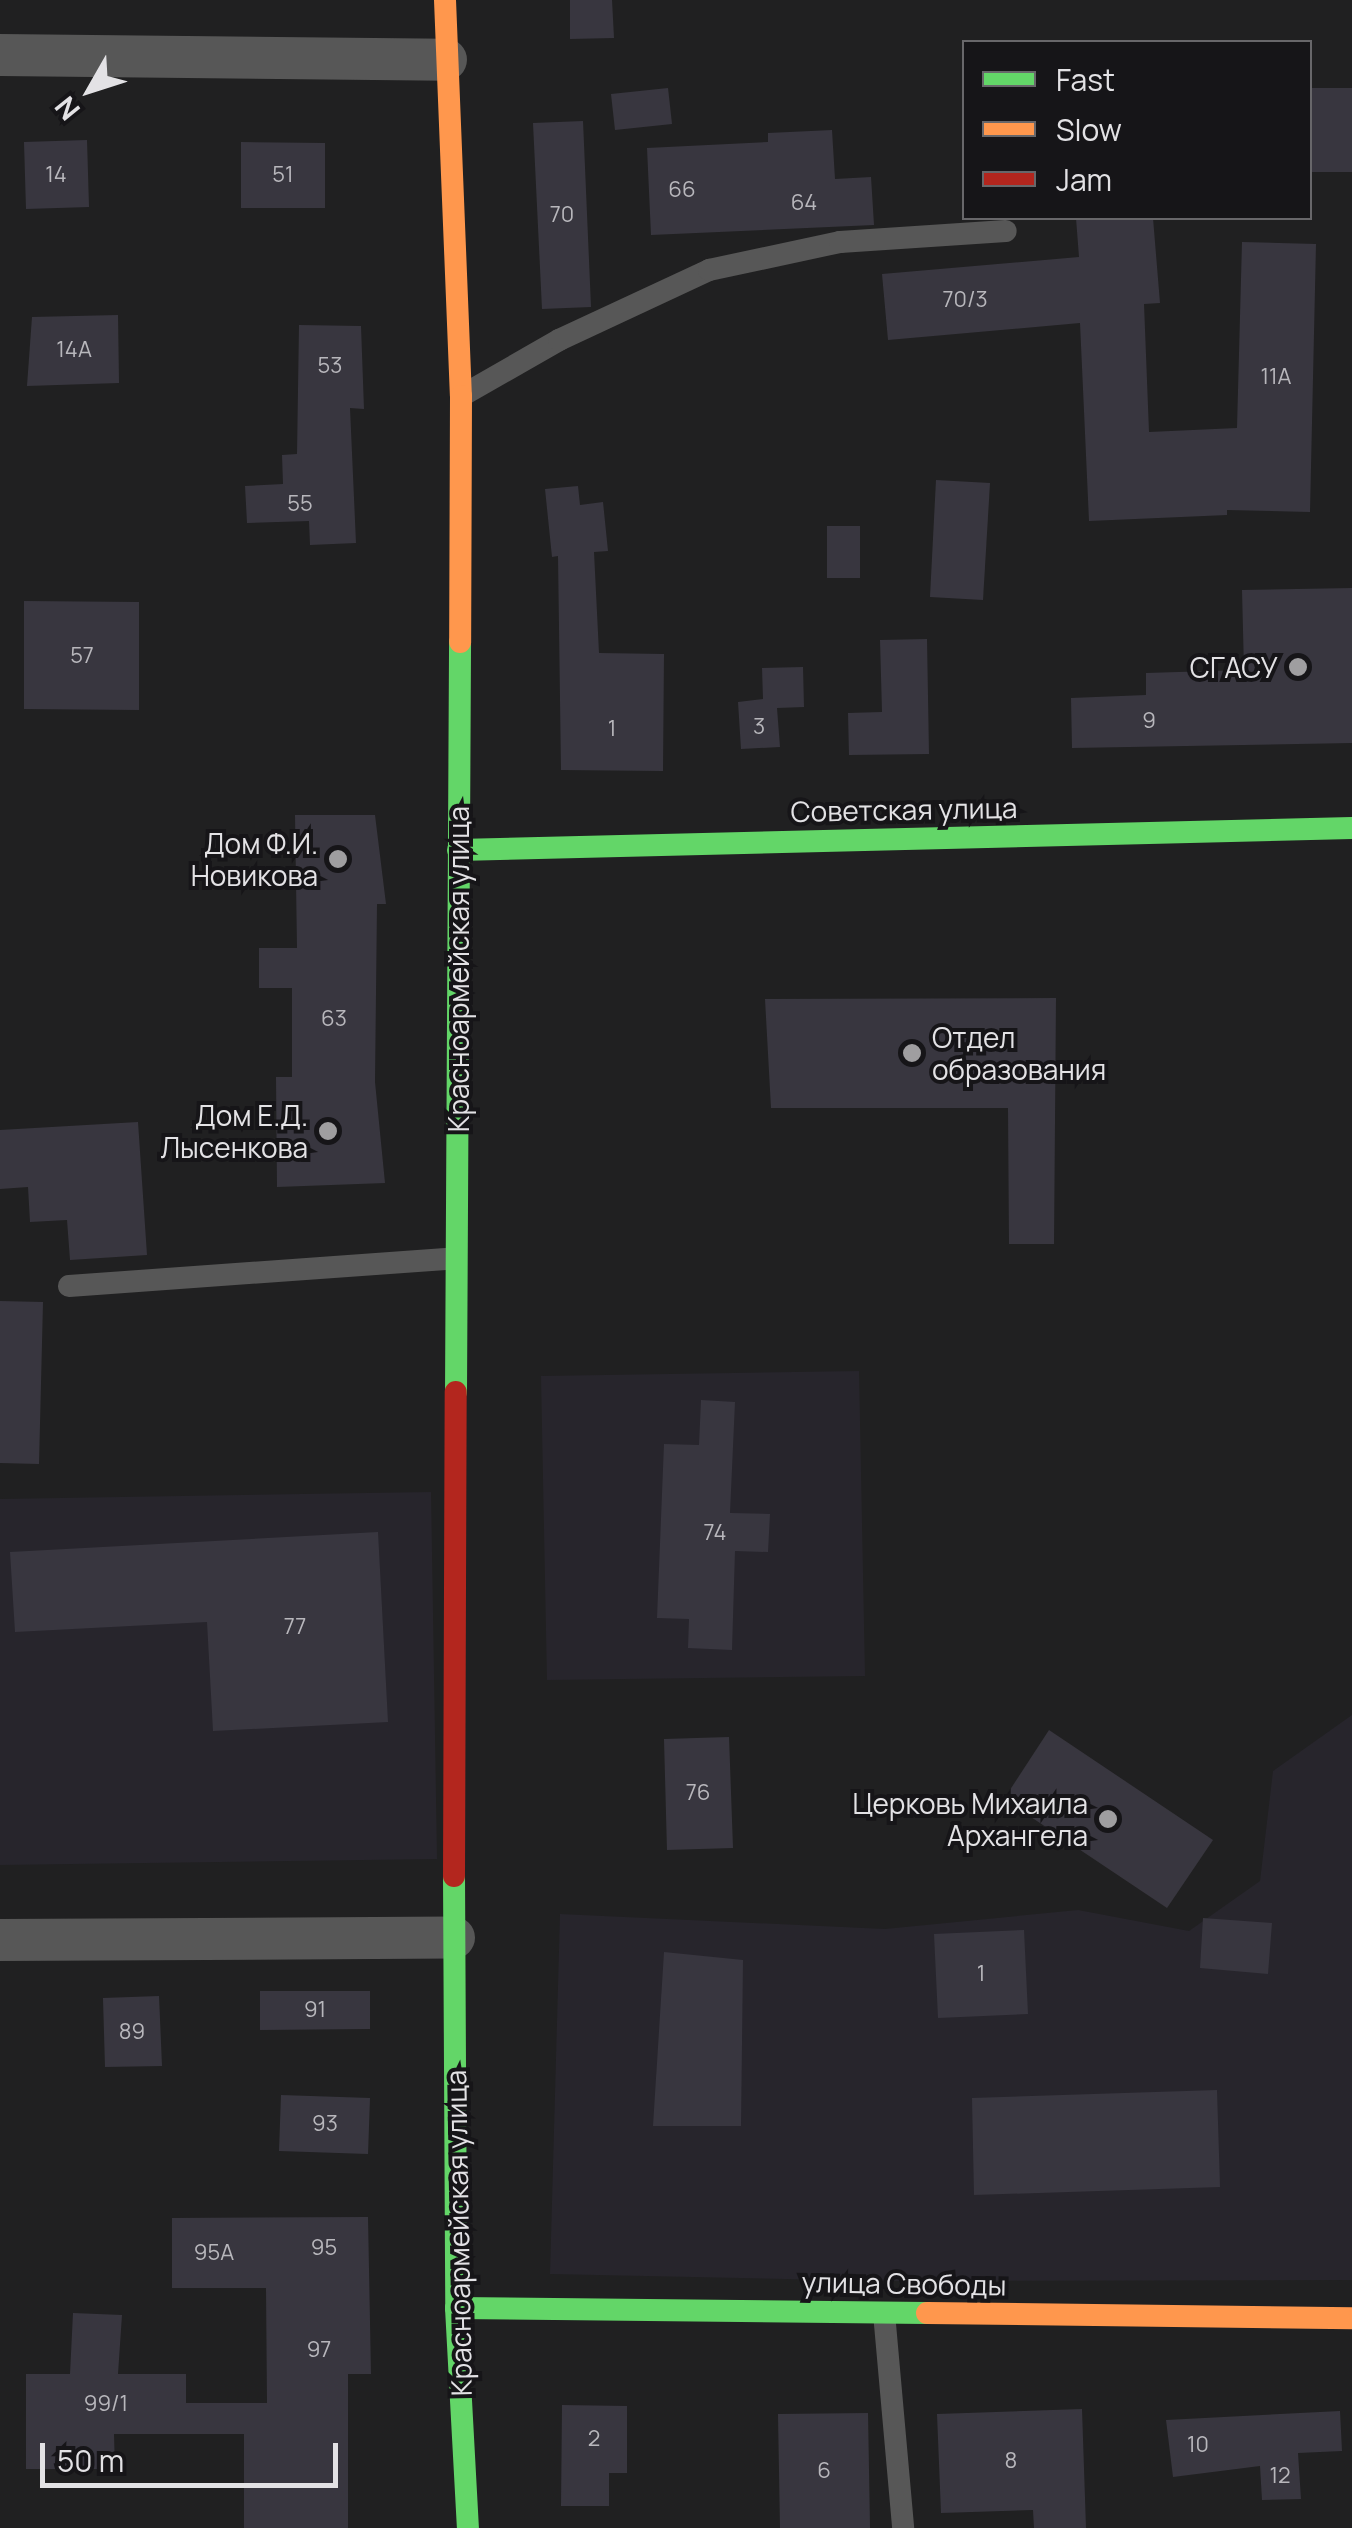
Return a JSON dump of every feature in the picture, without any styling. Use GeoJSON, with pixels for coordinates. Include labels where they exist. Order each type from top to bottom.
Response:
{"type":"FeatureCollection","features":[{"type":"Feature","properties":{"kind":"main road","name":"Красноармейская улица"},"geometry":{"type":"LineString","coordinates":[[445,0],[461,396],[454,1938],[456,2308],[468,2528]]}},
{"type":"Feature","properties":{"kind":"main road","name":"Советская улица"},"geometry":{"type":"LineString","coordinates":[[458,850],[1352,828]]}},
{"type":"Feature","properties":{"kind":"main road","name":"улица Свободы"},"geometry":{"type":"LineString","coordinates":[[456,2308],[1352,2318]]}},
{"type":"Feature","properties":{"kind":"street"},"geometry":{"type":"LineString","coordinates":[[0,55],[446,60]]}},
{"type":"Feature","properties":{"kind":"street"},"geometry":{"type":"LineString","coordinates":[[0,1940],[454,1938]]}},
{"type":"Feature","properties":{"kind":"lane"},"geometry":{"type":"LineString","coordinates":[[461,396],[559,340],[709,270],[840,242],[1006,231]]}},
{"type":"Feature","properties":{"kind":"lane"},"geometry":{"type":"LineString","coordinates":[[69,1286],[456,1258]]}},
{"type":"Feature","properties":{"kind":"lane"},"geometry":{"type":"LineString","coordinates":[[884,2313],[903,2528]]}},
{"type":"Feature","properties":{"kind":"shaded area"},"geometry":{"type":"Polygon","coordinates":[[[859,1371],[865,1676],[547,1680],[541,1376],[859,1371]]]}},
{"type":"Feature","properties":{"kind":"shaded area"},"geometry":{"type":"Polygon","coordinates":[[[431,1492],[437,1859],[0,1865],[0,1499],[431,1492]]]}},
{"type":"Feature","properties":{"kind":"shaded area"},"geometry":{"type":"Polygon","coordinates":[[[1352,1715],[1352,2280],[881,2281],[550,2274],[560,1914],[885,1929],[1078,1910],[1189,1931],[1260,1881],[1273,1771],[1352,1715]]]}},
{"type":"Feature","properties":{"kind":"building"},"geometry":{"type":"Polygon","coordinates":[[[570,0],[612,0],[614,38],[570,39],[570,0]]]}},
{"type":"Feature","properties":{"kind":"building"},"geometry":{"type":"Polygon","coordinates":[[[668,88],[672,124],[615,130],[611,94],[668,88]]]}},
{"type":"Feature","properties":{"kind":"building"},"geometry":{"type":"Polygon","coordinates":[[[1312,88],[1352,88],[1352,172],[1312,172],[1312,88]]]}},
{"type":"Feature","properties":{"kind":"building"},"geometry":{"type":"Polygon","coordinates":[[[583,121],[591,307],[542,309],[533,123],[583,121]]]}},
{"type":"Feature","properties":{"kind":"building"},"geometry":{"type":"Polygon","coordinates":[[[832,130],[835,179],[871,177],[874,225],[651,235],[647,148],[768,142],[768,133],[832,130]]]}},
{"type":"Feature","properties":{"kind":"building"},"geometry":{"type":"Polygon","coordinates":[[[87,140],[89,207],[26,209],[24,142],[87,140]]]}},
{"type":"Feature","properties":{"kind":"building"},"geometry":{"type":"Polygon","coordinates":[[[241,142],[325,143],[325,208],[241,208],[241,142]]]}},
{"type":"Feature","properties":{"kind":"building"},"geometry":{"type":"Polygon","coordinates":[[[1076,220],[1153,220],[1160,303],[1144,304],[1149,432],[1237,428],[1242,242],[1316,244],[1310,512],[1227,510],[1227,515],[1089,521],[1080,323],[888,340],[882,274],[1079,257],[1076,220]]]}},
{"type":"Feature","properties":{"kind":"building"},"geometry":{"type":"Polygon","coordinates":[[[118,315],[119,383],[27,386],[32,317],[118,315]]]}},
{"type":"Feature","properties":{"kind":"building"},"geometry":{"type":"Polygon","coordinates":[[[299,325],[361,326],[364,409],[350,408],[356,543],[310,545],[309,521],[247,523],[245,486],[283,484],[282,455],[297,454],[299,325]]]}},
{"type":"Feature","properties":{"kind":"building"},"geometry":{"type":"Polygon","coordinates":[[[936,480],[990,483],[983,600],[930,597],[936,480]]]}},
{"type":"Feature","properties":{"kind":"building"},"geometry":{"type":"Polygon","coordinates":[[[578,486],[580,505],[603,502],[608,551],[594,552],[599,653],[664,654],[663,771],[561,770],[558,556],[552,557],[545,489],[578,486]]]}},
{"type":"Feature","properties":{"kind":"building"},"geometry":{"type":"Polygon","coordinates":[[[827,526],[860,526],[860,578],[827,578],[827,526]]]}},
{"type":"Feature","properties":{"kind":"building","name":"СГАСУ"},"geometry":{"type":"Polygon","coordinates":[[[1352,588],[1352,743],[1072,748],[1071,698],[1146,695],[1146,673],[1244,670],[1242,590],[1352,588]]]}},
{"type":"Feature","properties":{"kind":"building"},"geometry":{"type":"Polygon","coordinates":[[[24,601],[139,602],[139,710],[24,709],[24,601]]]}},
{"type":"Feature","properties":{"kind":"building"},"geometry":{"type":"Polygon","coordinates":[[[927,639],[929,754],[849,755],[848,713],[882,712],[880,640],[927,639]]]}},
{"type":"Feature","properties":{"kind":"building"},"geometry":{"type":"Polygon","coordinates":[[[803,667],[804,707],[777,708],[780,747],[741,749],[738,702],[763,699],[762,668],[803,667]]]}},
{"type":"Feature","properties":{"kind":"building"},"geometry":{"type":"Polygon","coordinates":[[[295,815],[375,815],[386,904],[377,904],[375,1082],[385,1183],[277,1187],[276,1077],[292,1077],[292,988],[259,988],[259,948],[297,948],[295,815]]]}},
{"type":"Feature","properties":{"kind":"building","name":"Отдел образования"},"geometry":{"type":"Polygon","coordinates":[[[1056,998],[1054,1244],[1009,1244],[1008,1108],[771,1108],[765,999],[1056,998]]]}},
{"type":"Feature","properties":{"kind":"building"},"geometry":{"type":"Polygon","coordinates":[[[138,1122],[147,1255],[70,1260],[67,1220],[30,1222],[28,1187],[0,1189],[0,1130],[138,1122]]]}},
{"type":"Feature","properties":{"kind":"building"},"geometry":{"type":"Polygon","coordinates":[[[0,1301],[43,1302],[39,1464],[0,1463],[0,1301]]]}},
{"type":"Feature","properties":{"kind":"building"},"geometry":{"type":"Polygon","coordinates":[[[701,1400],[735,1402],[730,1513],[770,1514],[768,1552],[735,1551],[732,1650],[688,1648],[689,1619],[657,1618],[664,1444],[699,1445],[701,1400]]]}},
{"type":"Feature","properties":{"kind":"building"},"geometry":{"type":"Polygon","coordinates":[[[378,1532],[388,1722],[213,1731],[207,1622],[15,1632],[10,1552],[378,1532]]]}},
{"type":"Feature","properties":{"kind":"building","name":"Церковь Михаила Архангела"},"geometry":{"type":"Polygon","coordinates":[[[1049,1730],[1213,1840],[1167,1908],[1004,1799],[1049,1730]]]}},
{"type":"Feature","properties":{"kind":"building"},"geometry":{"type":"Polygon","coordinates":[[[729,1737],[733,1848],[667,1850],[664,1739],[729,1737]]]}},
{"type":"Feature","properties":{"kind":"building"},"geometry":{"type":"Polygon","coordinates":[[[1203,1918],[1272,1923],[1268,1974],[1200,1968],[1203,1918]]]}},
{"type":"Feature","properties":{"kind":"building"},"geometry":{"type":"Polygon","coordinates":[[[1024,1930],[1028,2014],[938,2018],[934,1934],[1024,1930]]]}},
{"type":"Feature","properties":{"kind":"building"},"geometry":{"type":"Polygon","coordinates":[[[664,1952],[743,1960],[741,2126],[653,2126],[664,1952]]]}},
{"type":"Feature","properties":{"kind":"building"},"geometry":{"type":"Polygon","coordinates":[[[260,1991],[370,1991],[370,2029],[260,2030],[260,1991]]]}},
{"type":"Feature","properties":{"kind":"building"},"geometry":{"type":"Polygon","coordinates":[[[159,1996],[162,2066],[105,2067],[103,1998],[159,1996]]]}},
{"type":"Feature","properties":{"kind":"building"},"geometry":{"type":"Polygon","coordinates":[[[1217,2090],[1220,2187],[974,2195],[972,2098],[1217,2090]]]}},
{"type":"Feature","properties":{"kind":"building"},"geometry":{"type":"Polygon","coordinates":[[[281,2095],[370,2098],[368,2154],[279,2151],[281,2095]]]}},
{"type":"Feature","properties":{"kind":"building"},"geometry":{"type":"Polygon","coordinates":[[[368,2217],[371,2374],[348,2374],[348,2528],[244,2528],[244,2434],[114,2434],[115,2469],[26,2469],[26,2374],[70,2374],[73,2313],[122,2315],[118,2374],[186,2374],[186,2403],[267,2403],[266,2288],[172,2288],[172,2218],[368,2217]]]}},
{"type":"Feature","properties":{"kind":"building"},"geometry":{"type":"Polygon","coordinates":[[[562,2405],[627,2406],[627,2473],[609,2473],[609,2506],[561,2506],[562,2405]]]}},
{"type":"Feature","properties":{"kind":"building"},"geometry":{"type":"Polygon","coordinates":[[[1082,2409],[1086,2528],[1034,2528],[1033,2510],[941,2513],[937,2414],[1082,2409]]]}},
{"type":"Feature","properties":{"kind":"building"},"geometry":{"type":"Polygon","coordinates":[[[1340,2411],[1342,2451],[1298,2453],[1301,2499],[1262,2500],[1260,2466],[1173,2477],[1166,2420],[1340,2411]]]}},
{"type":"Feature","properties":{"kind":"building"},"geometry":{"type":"Polygon","coordinates":[[[868,2413],[870,2528],[780,2528],[778,2414],[868,2413]]]}},
{"type":"Feature","properties":{"kind":"traffic: fast"},"geometry":{"type":"LineString","coordinates":[[456,1392],[460,642]]}},
{"type":"Feature","properties":{"kind":"traffic: fast"},"geometry":{"type":"LineString","coordinates":[[458,850],[1352,828]]}},
{"type":"Feature","properties":{"kind":"traffic: fast"},"geometry":{"type":"LineString","coordinates":[[454,1876],[456,2308],[468,2528]]}},
{"type":"Feature","properties":{"kind":"traffic: fast"},"geometry":{"type":"LineString","coordinates":[[456,2308],[927,2313]]}},
{"type":"Feature","properties":{"kind":"traffic: slow"},"geometry":{"type":"LineString","coordinates":[[445,0],[461,396],[460,642]]}},
{"type":"Feature","properties":{"kind":"traffic: slow"},"geometry":{"type":"LineString","coordinates":[[927,2313],[1352,2318]]}},
{"type":"Feature","properties":{"kind":"traffic: jam"},"geometry":{"type":"LineString","coordinates":[[454,1876],[456,1392]]}},
{"type":"Feature","properties":{"kind":"place","name":"СГАСУ"},"geometry":{"type":"Point","coordinates":[1298,667]}},
{"type":"Feature","properties":{"kind":"place","name":"Дом Ф.И. Новикова"},"geometry":{"type":"Point","coordinates":[338,859]}},
{"type":"Feature","properties":{"kind":"place","name":"Отдел образования"},"geometry":{"type":"Point","coordinates":[912,1053]}},
{"type":"Feature","properties":{"kind":"place","name":"Дом Е.Д. Лысенкова"},"geometry":{"type":"Point","coordinates":[328,1131]}},
{"type":"Feature","properties":{"kind":"place","name":"Церковь Михаила Архангела"},"geometry":{"type":"Point","coordinates":[1108,1819]}}]}
